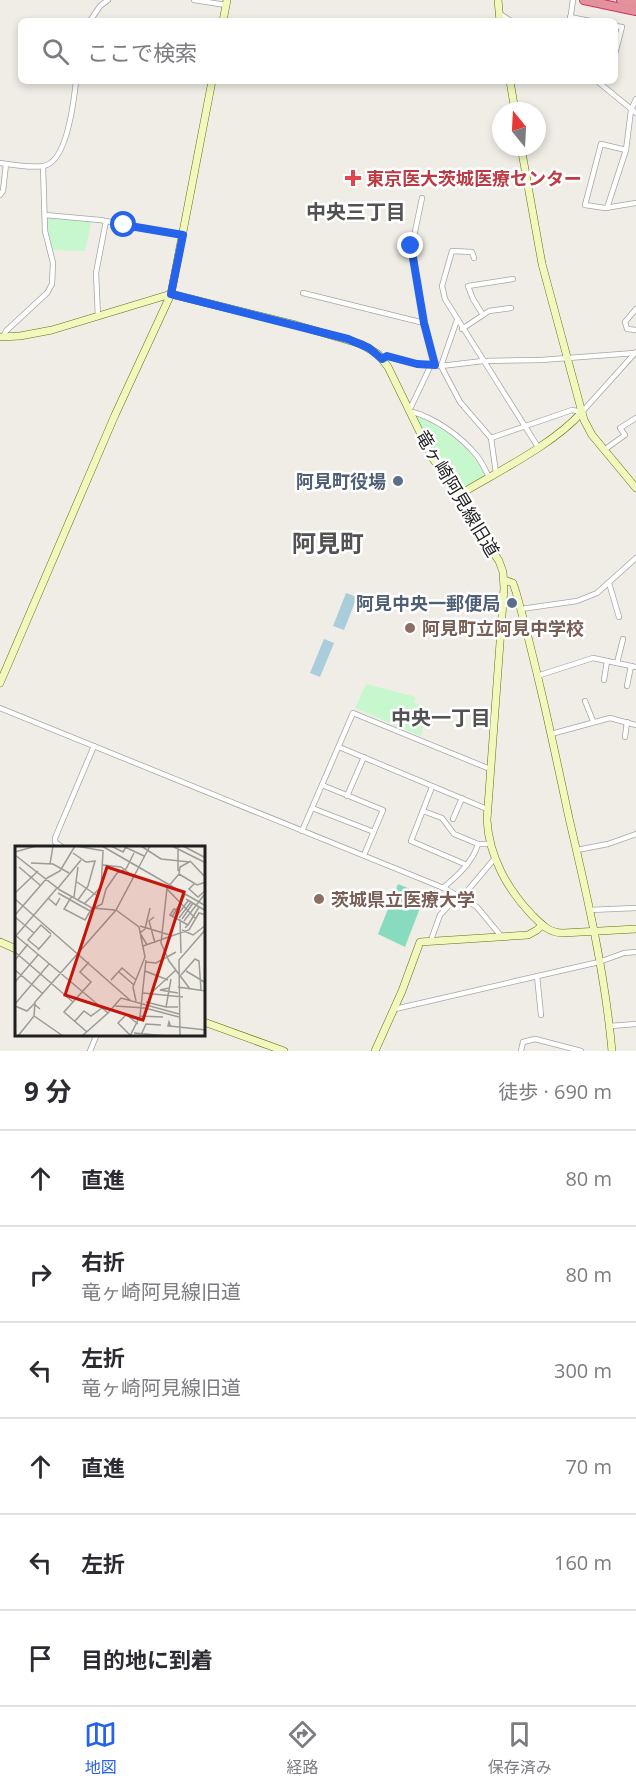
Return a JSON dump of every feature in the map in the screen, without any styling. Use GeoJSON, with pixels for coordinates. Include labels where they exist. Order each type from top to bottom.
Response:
{"type":"FeatureCollection","features":[{"type":"Feature","properties":{"kind":"highway"},"geometry":{"type":"LineString","coordinates":[[584,0],[636,11]]}},
{"type":"Feature","properties":{"kind":"highway"},"geometry":{"type":"LineString","coordinates":[[621,0],[636,3]]}},
{"type":"Feature","properties":{"kind":"street"},"geometry":{"type":"LineString","coordinates":[[92,18],[100,6],[108,0]]}},
{"type":"Feature","properties":{"kind":"street"},"geometry":{"type":"LineString","coordinates":[[194,0],[226,3],[224,18]]}},
{"type":"Feature","properties":{"kind":"street"},"geometry":{"type":"LineString","coordinates":[[498,0],[500,18]]}},
{"type":"Feature","properties":{"kind":"street"},"geometry":{"type":"LineString","coordinates":[[570,18],[573,0]]}},
{"type":"Feature","properties":{"kind":"street"},"geometry":{"type":"LineString","coordinates":[[499,13],[506,18]]}},
{"type":"Feature","properties":{"kind":"street"},"geometry":{"type":"LineString","coordinates":[[618,26],[622,27],[618,42]]}},
{"type":"Feature","properties":{"kind":"street"},"geometry":{"type":"LineString","coordinates":[[0,195],[3,191],[3,163],[43,166],[50,163],[66,137],[74,104],[76,84]]}},
{"type":"Feature","properties":{"kind":"street"},"geometry":{"type":"LineString","coordinates":[[0,683],[115,415],[171,294],[211,84]]}},
{"type":"Feature","properties":{"kind":"street"},"geometry":{"type":"LineString","coordinates":[[510,84],[514,102]]}},
{"type":"Feature","properties":{"kind":"street"},"geometry":{"type":"LineString","coordinates":[[601,84],[634,111]]}},
{"type":"Feature","properties":{"kind":"street"},"geometry":{"type":"LineString","coordinates":[[607,208],[626,150],[629,125],[636,99]]}},
{"type":"Feature","properties":{"kind":"street"},"geometry":{"type":"LineString","coordinates":[[621,124],[629,125]]}},
{"type":"Feature","properties":{"kind":"street"},"geometry":{"type":"LineString","coordinates":[[626,150],[601,144],[585,205],[607,208],[636,202]]}},
{"type":"Feature","properties":{"kind":"street"},"geometry":{"type":"LineString","coordinates":[[523,156],[542,264],[582,412],[588,429],[636,488]]}},
{"type":"Feature","properties":{"kind":"street"},"geometry":{"type":"LineString","coordinates":[[2,337],[47,293],[52,284],[53,263],[45,231],[43,166]]}},
{"type":"Feature","properties":{"kind":"street"},"geometry":{"type":"LineString","coordinates":[[422,198],[411,246],[433,365],[409,411],[422,414],[457,436],[478,456],[489,477]]}},
{"type":"Feature","properties":{"kind":"street"},"geometry":{"type":"LineString","coordinates":[[45,215],[106,220],[183,235]]}},
{"type":"Feature","properties":{"kind":"street"},"geometry":{"type":"LineString","coordinates":[[98,317],[96,273],[106,220]]}},
{"type":"Feature","properties":{"kind":"street"},"geometry":{"type":"LineString","coordinates":[[474,258],[472,252],[452,251],[442,286],[445,299],[538,447]]}},
{"type":"Feature","properties":{"kind":"street"},"geometry":{"type":"LineString","coordinates":[[483,315],[472,299],[468,286],[513,279]]}},
{"type":"Feature","properties":{"kind":"street"},"geometry":{"type":"LineString","coordinates":[[303,293],[424,323]]}},
{"type":"Feature","properties":{"kind":"street"},"geometry":{"type":"LineString","coordinates":[[2,337],[38,333],[171,294]]}},
{"type":"Feature","properties":{"kind":"street","name":"竜ヶ崎阿見線旧道"},"geometry":{"type":"LineString","coordinates":[[171,294],[348,339],[369,348],[382,359],[432,457],[499,561],[504,580],[487,809],[490,844],[510,888],[542,925]]}},
{"type":"Feature","properties":{"kind":"street"},"geometry":{"type":"LineString","coordinates":[[462,328],[489,311],[511,308]]}},
{"type":"Feature","properties":{"kind":"street"},"geometry":{"type":"LineString","coordinates":[[636,309],[625,322],[627,329],[636,330]]}},
{"type":"Feature","properties":{"kind":"street"},"geometry":{"type":"LineString","coordinates":[[457,320],[441,366],[460,402],[491,438],[496,473]]}},
{"type":"Feature","properties":{"kind":"street"},"geometry":{"type":"LineString","coordinates":[[382,359],[387,356],[441,366],[483,361],[541,360],[636,352]]}},
{"type":"Feature","properties":{"kind":"street"},"geometry":{"type":"LineString","coordinates":[[457,496],[538,447],[575,420],[636,352]]}},
{"type":"Feature","properties":{"kind":"street"},"geometry":{"type":"LineString","coordinates":[[491,438],[572,410],[582,412]]}},
{"type":"Feature","properties":{"kind":"street"},"geometry":{"type":"LineString","coordinates":[[604,450],[625,435],[620,428],[636,418]]}},
{"type":"Feature","properties":{"kind":"street"},"geometry":{"type":"LineString","coordinates":[[521,609],[577,601],[597,593],[636,558]]}},
{"type":"Feature","properties":{"kind":"street"},"geometry":{"type":"LineString","coordinates":[[504,580],[513,583],[521,609],[551,734],[589,910],[610,1026],[612,1051]]}},
{"type":"Feature","properties":{"kind":"street"},"geometry":{"type":"LineString","coordinates":[[609,583],[619,617]]}},
{"type":"Feature","properties":{"kind":"street"},"geometry":{"type":"LineString","coordinates":[[617,663],[623,639]]}},
{"type":"Feature","properties":{"kind":"street"},"geometry":{"type":"LineString","coordinates":[[537,676],[593,658],[633,667],[627,686]]}},
{"type":"Feature","properties":{"kind":"street"},"geometry":{"type":"LineString","coordinates":[[604,680],[607,661]]}},
{"type":"Feature","properties":{"kind":"street"},"geometry":{"type":"LineString","coordinates":[[585,701],[593,721]]}},
{"type":"Feature","properties":{"kind":"street"},"geometry":{"type":"LineString","coordinates":[[0,708],[443,888],[482,912],[501,936]]}},
{"type":"Feature","properties":{"kind":"street"},"geometry":{"type":"LineString","coordinates":[[302,831],[353,713],[490,769]]}},
{"type":"Feature","properties":{"kind":"street"},"geometry":{"type":"LineString","coordinates":[[551,734],[610,718],[636,725]]}},
{"type":"Feature","properties":{"kind":"street"},"geometry":{"type":"LineString","coordinates":[[626,737],[627,722]]}},
{"type":"Feature","properties":{"kind":"street"},"geometry":{"type":"LineString","coordinates":[[61,846],[55,842],[55,838],[94,746]]}},
{"type":"Feature","properties":{"kind":"street"},"geometry":{"type":"LineString","coordinates":[[339,747],[487,809]]}},
{"type":"Feature","properties":{"kind":"street"},"geometry":{"type":"LineString","coordinates":[[347,796],[363,757]]}},
{"type":"Feature","properties":{"kind":"street"},"geometry":{"type":"LineString","coordinates":[[322,785],[382,810],[364,855]]}},
{"type":"Feature","properties":{"kind":"street"},"geometry":{"type":"LineString","coordinates":[[432,787],[411,841],[467,865]]}},
{"type":"Feature","properties":{"kind":"street"},"geometry":{"type":"LineString","coordinates":[[453,819],[462,798]]}},
{"type":"Feature","properties":{"kind":"street"},"geometry":{"type":"LineString","coordinates":[[312,808],[374,832]]}},
{"type":"Feature","properties":{"kind":"street"},"geometry":{"type":"LineString","coordinates":[[423,811],[442,818],[454,834],[478,844],[490,844]]}},
{"type":"Feature","properties":{"kind":"street"},"geometry":{"type":"LineString","coordinates":[[577,850],[608,844],[635,835]]}},
{"type":"Feature","properties":{"kind":"street"},"geometry":{"type":"LineString","coordinates":[[443,888],[467,865],[476,853],[478,844]]}},
{"type":"Feature","properties":{"kind":"street"},"geometry":{"type":"LineString","coordinates":[[431,940],[440,915],[458,896],[463,896],[495,858]]}},
{"type":"Feature","properties":{"kind":"street"},"geometry":{"type":"LineString","coordinates":[[589,910],[636,908]]}},
{"type":"Feature","properties":{"kind":"street"},"geometry":{"type":"LineString","coordinates":[[375,1051],[395,1009],[420,942],[528,934],[542,925],[555,933],[636,929]]}},
{"type":"Feature","properties":{"kind":"street"},"geometry":{"type":"LineString","coordinates":[[0,942],[15,949]]}},
{"type":"Feature","properties":{"kind":"street"},"geometry":{"type":"LineString","coordinates":[[395,1009],[599,962],[636,951]]}},
{"type":"Feature","properties":{"kind":"street"},"geometry":{"type":"LineString","coordinates":[[537,976],[542,1015]]}},
{"type":"Feature","properties":{"kind":"street"},"geometry":{"type":"LineString","coordinates":[[206,1023],[284,1051]]}},
{"type":"Feature","properties":{"kind":"street"},"geometry":{"type":"LineString","coordinates":[[610,1026],[636,1024]]}},
{"type":"Feature","properties":{"kind":"street"},"geometry":{"type":"LineString","coordinates":[[90,1051],[97,1036]]}},
{"type":"Feature","properties":{"kind":"street"},"geometry":{"type":"LineString","coordinates":[[521,1051],[523,1042],[535,1039],[581,1051]]}},
{"type":"Feature","properties":{"kind":"green space"},"geometry":{"type":"Polygon","coordinates":[[[45,215],[92,219],[85,251],[50,250],[45,215]]]}},
{"type":"Feature","properties":{"kind":"green space"},"geometry":{"type":"Polygon","coordinates":[[[414,414],[446,432],[464,446],[486,476],[457,493],[414,414]]]}},
{"type":"Feature","properties":{"kind":"green space"},"geometry":{"type":"Polygon","coordinates":[[[366,684],[416,697],[414,703],[426,707],[421,736],[355,708],[366,684]]]}},
{"type":"Feature","properties":{"kind":"green space"},"geometry":{"type":"Polygon","coordinates":[[[398,884],[425,895],[405,947],[378,934],[398,884]]]}},
{"type":"Feature","properties":{"kind":"water"},"geometry":{"type":"Polygon","coordinates":[[[346,593],[357,597],[344,630],[333,626],[346,593]]]}},
{"type":"Feature","properties":{"kind":"water"},"geometry":{"type":"Polygon","coordinates":[[[324,639],[334,643],[320,677],[310,673],[324,639]]]}},
{"type":"Feature","properties":{"kind":"place","name":"東京医大茨城医療センター"},"geometry":{"type":"Point","coordinates":[353,178]}},
{"type":"Feature","properties":{"kind":"place","name":"阿見町役場"},"geometry":{"type":"Point","coordinates":[398,481]}},
{"type":"Feature","properties":{"kind":"place","name":"阿見中央一郵便局"},"geometry":{"type":"Point","coordinates":[512,603]}},
{"type":"Feature","properties":{"kind":"place","name":"阿見町立阿見中学校"},"geometry":{"type":"Point","coordinates":[410,628]}},
{"type":"Feature","properties":{"kind":"place","name":"茨城県立医療大学"},"geometry":{"type":"Point","coordinates":[319,899]}},
{"type":"Feature","properties":{"kind":"district","name":"中央三丁目"},"geometry":{"type":"Point","coordinates":[356,211]}},
{"type":"Feature","properties":{"kind":"district","name":"阿見町"},"geometry":{"type":"Point","coordinates":[328,542]}},
{"type":"Feature","properties":{"kind":"district","name":"中央一丁目"},"geometry":{"type":"Point","coordinates":[441,717]}},
{"type":"Feature","properties":{"kind":"route"},"geometry":{"type":"LineString","coordinates":[[124,225],[183,235],[171,294],[348,339],[369,348],[382,359],[387,356],[417,364],[435,365],[424,323],[411,246]]}}]}
